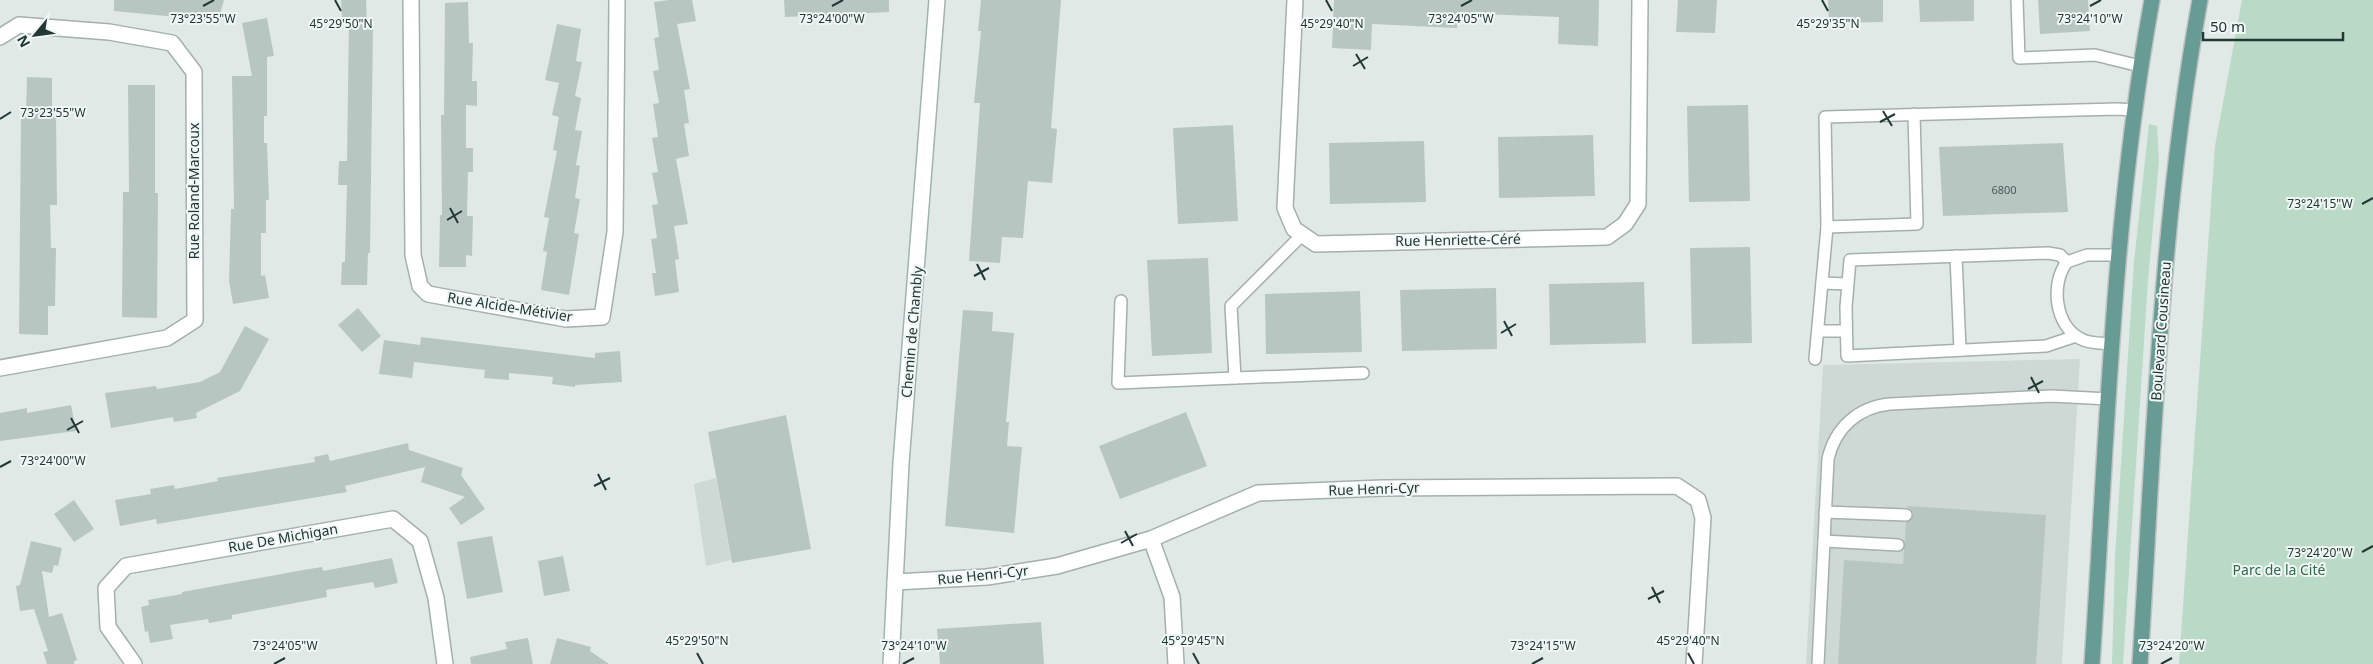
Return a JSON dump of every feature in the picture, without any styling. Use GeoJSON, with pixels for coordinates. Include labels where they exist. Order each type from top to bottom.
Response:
{"type":"FeatureCollection","features":[{"type":"Feature","properties":{"kind":"main road"},"geometry":{"type":"LineString","coordinates":[[2092,664],[2119,255],[2134,110],[2152,0]]}},
{"type":"Feature","properties":{"kind":"main road","name":"Boulevard Cousineau"},"geometry":{"type":"LineString","coordinates":[[2140,664],[2169,226],[2183,108],[2200,0]]}},
{"type":"Feature","properties":{"kind":"street","name":"Rue Alcide-Métivier"},"geometry":{"type":"LineString","coordinates":[[411,0],[413,255],[420,286],[428,294],[566,319],[602,317],[615,232],[617,0]]}},
{"type":"Feature","properties":{"kind":"street","name":"Chemin de Chambly"},"geometry":{"type":"LineString","coordinates":[[891,664],[901,463],[937,0]]}},
{"type":"Feature","properties":{"kind":"street"},"geometry":{"type":"LineString","coordinates":[[1295,0],[1285,208],[1294,229],[1302,235]]}},
{"type":"Feature","properties":{"kind":"street","name":"Rue Henriette-Céré"},"geometry":{"type":"LineString","coordinates":[[1302,235],[1316,244],[1607,237],[1625,224],[1638,204],[1640,0]]}},
{"type":"Feature","properties":{"kind":"street","name":"Rue Roland-Marcoux"},"geometry":{"type":"LineString","coordinates":[[0,37],[20,25],[109,32],[172,43],[194,72],[195,320],[167,338],[0,368]]}},
{"type":"Feature","properties":{"kind":"street","name":"Rue Henri-Cyr"},"geometry":{"type":"LineString","coordinates":[[895,582],[987,577],[1057,566],[1151,539],[1258,493],[1382,488],[1677,486],[1698,500],[1703,518],[1694,664]]}},
{"type":"Feature","properties":{"kind":"street","name":"Rue De Michigan"},"geometry":{"type":"LineString","coordinates":[[134,664],[108,627],[106,588],[126,566],[393,519],[420,541],[436,598],[446,664]]}},
{"type":"Feature","properties":{"kind":"street"},"geometry":{"type":"LineString","coordinates":[[1151,539],[1172,597],[1176,664]]}},
{"type":"Feature","properties":{"kind":"lane"},"geometry":{"type":"LineString","coordinates":[[2017,0],[2019,58],[2096,55],[2140,66]]}},
{"type":"Feature","properties":{"kind":"lane"},"geometry":{"type":"LineString","coordinates":[[1816,359],[1827,227],[1825,117],[2110,109],[2134,110]]}},
{"type":"Feature","properties":{"kind":"lane"},"geometry":{"type":"LineString","coordinates":[[1827,227],[1917,224],[1914,114]]}},
{"type":"Feature","properties":{"kind":"lane"},"geometry":{"type":"LineString","coordinates":[[1235,378],[1231,306],[1302,235]]}},
{"type":"Feature","properties":{"kind":"lane"},"geometry":{"type":"LineString","coordinates":[[2067,262],[2060,255],[2048,253],[1850,260],[1847,284],[1847,356],[2046,346],[2076,336]]}},
{"type":"Feature","properties":{"kind":"lane"},"geometry":{"type":"LineString","coordinates":[[2112,344],[2087,342],[2076,336],[2064,320],[2058,300],[2059,277],[2067,262],[2087,256],[2119,255]]}},
{"type":"Feature","properties":{"kind":"lane"},"geometry":{"type":"LineString","coordinates":[[1956,256],[1960,350]]}},
{"type":"Feature","properties":{"kind":"lane"},"geometry":{"type":"LineString","coordinates":[[1822,283],[1847,284]]}},
{"type":"Feature","properties":{"kind":"lane"},"geometry":{"type":"LineString","coordinates":[[1121,301],[1118,383],[1363,373]]}},
{"type":"Feature","properties":{"kind":"lane"},"geometry":{"type":"LineString","coordinates":[[1818,331],[1846,331]]}},
{"type":"Feature","properties":{"kind":"lane"},"geometry":{"type":"LineString","coordinates":[[1818,664],[1828,459],[1832,444],[1846,423],[1866,409],[1890,404],[2042,397],[2109,399]]}},
{"type":"Feature","properties":{"kind":"lane"},"geometry":{"type":"LineString","coordinates":[[1825,512],[1906,516]]}},
{"type":"Feature","properties":{"kind":"lane"},"geometry":{"type":"LineString","coordinates":[[1824,542],[1898,545]]}},
{"type":"Feature","properties":{"kind":"shaded area"},"geometry":{"type":"Polygon","coordinates":[[[2080,359],[2062,664],[1806,664],[1823,365],[2080,359]]]}},
{"type":"Feature","properties":{"kind":"shaded area"},"geometry":{"type":"Polygon","coordinates":[[[716,478],[731,560],[706,566],[694,484],[716,478]]]}},
{"type":"Feature","properties":{"kind":"green space","name":"Parc de la Cité"},"geometry":{"type":"Polygon","coordinates":[[[2242,0],[2373,0],[2373,664],[2179,664],[2215,146],[2242,0]]]}},
{"type":"Feature","properties":{"kind":"green space"},"geometry":{"type":"Polygon","coordinates":[[[2149,124],[2157,126],[2159,162],[2148,280],[2123,664],[2112,664],[2115,558],[2134,262],[2149,124]]]}},
{"type":"Feature","properties":{"kind":"building"},"geometry":{"type":"Polygon","coordinates":[[[114,0],[224,0],[217,24],[178,14],[177,17],[114,11],[114,0]]]}},
{"type":"Feature","properties":{"kind":"building"},"geometry":{"type":"Polygon","coordinates":[[[341,0],[366,0],[367,27],[373,27],[370,253],[368,253],[367,285],[341,285],[342,262],[345,262],[347,185],[338,185],[339,161],[347,161],[349,17],[342,17],[341,0]]]}},
{"type":"Feature","properties":{"kind":"building"},"geometry":{"type":"Polygon","coordinates":[[[692,0],[696,21],[677,24],[690,89],[684,90],[689,123],[684,124],[689,156],[676,159],[688,224],[674,226],[679,259],[675,260],[679,292],[655,296],[652,273],[656,273],[651,239],[657,238],[652,205],[658,204],[652,173],[658,172],[652,138],[658,137],[653,104],[659,103],[653,71],[659,70],[654,38],[659,37],[654,2],[692,0]]]}},
{"type":"Feature","properties":{"kind":"building"},"geometry":{"type":"Polygon","coordinates":[[[784,0],[889,0],[889,12],[785,17],[784,0]]]}},
{"type":"Feature","properties":{"kind":"building"},"geometry":{"type":"Polygon","coordinates":[[[981,0],[1061,0],[1051,128],[1057,129],[1052,183],[1028,181],[1023,238],[1002,237],[1000,263],[969,261],[980,103],[974,103],[981,31],[978,31],[981,0]]]}},
{"type":"Feature","properties":{"kind":"building"},"geometry":{"type":"Polygon","coordinates":[[[1334,0],[1599,0],[1598,46],[1558,44],[1559,17],[1458,13],[1457,28],[1372,24],[1371,50],[1332,48],[1334,0]]]}},
{"type":"Feature","properties":{"kind":"building"},"geometry":{"type":"Polygon","coordinates":[[[1678,0],[1717,0],[1715,33],[1676,32],[1678,0]]]}},
{"type":"Feature","properties":{"kind":"building"},"geometry":{"type":"Polygon","coordinates":[[[1828,0],[1883,0],[1883,22],[1829,23],[1828,0]]]}},
{"type":"Feature","properties":{"kind":"building"},"geometry":{"type":"Polygon","coordinates":[[[1919,0],[1974,0],[1974,21],[1920,22],[1919,0]]]}},
{"type":"Feature","properties":{"kind":"building"},"geometry":{"type":"Polygon","coordinates":[[[2038,0],[2088,0],[2090,31],[2040,34],[2038,0]]]}},
{"type":"Feature","properties":{"kind":"building"},"geometry":{"type":"Polygon","coordinates":[[[468,2],[469,43],[473,43],[472,81],[477,81],[477,106],[466,105],[466,148],[473,148],[473,172],[468,172],[467,216],[473,216],[472,256],[466,255],[466,267],[439,267],[440,215],[442,215],[441,115],[444,115],[445,3],[468,2]]]}},
{"type":"Feature","properties":{"kind":"building"},"geometry":{"type":"Polygon","coordinates":[[[267,18],[274,56],[267,57],[267,116],[264,116],[264,143],[267,143],[269,200],[266,200],[266,233],[261,233],[261,276],[265,275],[269,298],[233,304],[229,281],[231,209],[234,209],[232,76],[252,76],[242,23],[267,18]]]}},
{"type":"Feature","properties":{"kind":"building"},"geometry":{"type":"Polygon","coordinates":[[[557,24],[581,29],[576,61],[582,62],[575,96],[581,98],[575,130],[582,131],[576,165],[580,166],[575,198],[580,199],[574,233],[579,234],[569,295],[541,290],[547,252],[543,251],[549,218],[544,217],[557,151],[553,150],[559,117],[552,115],[559,83],[545,80],[557,24]]]}},
{"type":"Feature","properties":{"kind":"building"},"geometry":{"type":"Polygon","coordinates":[[[27,77],[52,78],[52,114],[56,114],[57,205],[50,205],[51,248],[56,248],[55,306],[48,306],[48,335],[19,334],[21,113],[26,113],[27,77]]]}},
{"type":"Feature","properties":{"kind":"building"},"geometry":{"type":"Polygon","coordinates":[[[128,85],[155,85],[155,193],[158,193],[157,318],[122,317],[123,192],[129,192],[128,85]]]}},
{"type":"Feature","properties":{"kind":"building"},"geometry":{"type":"Polygon","coordinates":[[[1748,105],[1750,201],[1689,202],[1687,106],[1748,105]]]}},
{"type":"Feature","properties":{"kind":"building"},"geometry":{"type":"Polygon","coordinates":[[[1233,125],[1238,221],[1178,224],[1173,128],[1233,125]]]}},
{"type":"Feature","properties":{"kind":"building"},"geometry":{"type":"Polygon","coordinates":[[[1593,135],[1595,196],[1499,198],[1498,137],[1593,135]]]}},
{"type":"Feature","properties":{"kind":"building"},"geometry":{"type":"Polygon","coordinates":[[[1424,141],[1426,202],[1330,204],[1329,143],[1424,141]]]}},
{"type":"Feature","properties":{"kind":"building"},"geometry":{"type":"Polygon","coordinates":[[[2063,143],[2068,212],[1943,216],[1939,147],[2063,143]]]}},
{"type":"Feature","properties":{"kind":"building"},"geometry":{"type":"Polygon","coordinates":[[[1750,247],[1752,343],[1692,344],[1690,248],[1750,247]]]}},
{"type":"Feature","properties":{"kind":"building"},"geometry":{"type":"Polygon","coordinates":[[[1208,258],[1212,353],[1152,356],[1147,260],[1208,258]]]}},
{"type":"Feature","properties":{"kind":"building"},"geometry":{"type":"Polygon","coordinates":[[[1644,282],[1646,343],[1550,345],[1549,284],[1644,282]]]}},
{"type":"Feature","properties":{"kind":"building"},"geometry":{"type":"Polygon","coordinates":[[[1496,288],[1497,349],[1402,351],[1400,290],[1496,288]]]}},
{"type":"Feature","properties":{"kind":"building"},"geometry":{"type":"Polygon","coordinates":[[[1360,291],[1362,352],[1266,354],[1265,294],[1360,291]]]}},
{"type":"Feature","properties":{"kind":"building"},"geometry":{"type":"Polygon","coordinates":[[[358,308],[381,336],[362,352],[338,325],[358,308]]]}},
{"type":"Feature","properties":{"kind":"building"},"geometry":{"type":"Polygon","coordinates":[[[963,310],[993,312],[992,331],[1014,333],[1006,422],[1009,422],[1007,446],[1022,447],[1014,533],[945,526],[963,310]]]}},
{"type":"Feature","properties":{"kind":"building"},"geometry":{"type":"Polygon","coordinates":[[[245,326],[269,339],[240,391],[196,413],[197,418],[174,422],[173,417],[111,428],[105,393],[156,386],[157,389],[200,382],[220,372],[245,326]]]}},
{"type":"Feature","properties":{"kind":"building"},"geometry":{"type":"Polygon","coordinates":[[[421,337],[595,358],[595,353],[620,351],[622,382],[575,385],[575,387],[552,384],[553,377],[509,373],[509,380],[484,378],[485,370],[414,362],[412,378],[379,374],[384,340],[420,345],[421,337]]]}},
{"type":"Feature","properties":{"kind":"building"},"geometry":{"type":"Polygon","coordinates":[[[71,405],[76,431],[0,441],[0,413],[27,408],[27,413],[71,405]]]}},
{"type":"Feature","properties":{"kind":"building"},"geometry":{"type":"Polygon","coordinates":[[[1186,412],[1207,466],[1120,499],[1099,446],[1186,412]]]}},
{"type":"Feature","properties":{"kind":"building"},"geometry":{"type":"Polygon","coordinates":[[[786,415],[811,549],[732,563],[708,432],[786,415]]]}},
{"type":"Feature","properties":{"kind":"building"},"geometry":{"type":"Polygon","coordinates":[[[408,443],[409,450],[463,468],[461,475],[485,509],[461,525],[449,508],[465,497],[421,482],[425,467],[345,486],[347,492],[157,524],[156,519],[120,526],[115,500],[151,494],[150,489],[174,485],[175,489],[218,481],[217,478],[315,462],[314,457],[328,454],[330,461],[408,443]]]}},
{"type":"Feature","properties":{"kind":"building"},"geometry":{"type":"Polygon","coordinates":[[[74,500],[94,529],[74,542],[54,514],[74,500]]]}},
{"type":"Feature","properties":{"kind":"building"},"geometry":{"type":"Polygon","coordinates":[[[1907,506],[2046,515],[2036,664],[1838,664],[1844,560],[1903,564],[1906,522],[1910,521],[1913,516],[1912,511],[1907,506]]]}},
{"type":"Feature","properties":{"kind":"building"},"geometry":{"type":"Polygon","coordinates":[[[492,536],[503,592],[467,599],[457,542],[492,536]]]}},
{"type":"Feature","properties":{"kind":"building"},"geometry":{"type":"Polygon","coordinates":[[[31,541],[62,548],[58,566],[54,565],[52,573],[42,571],[49,617],[62,613],[77,660],[74,661],[74,664],[47,664],[43,652],[48,651],[34,609],[20,611],[16,586],[20,585],[31,541]]]}},
{"type":"Feature","properties":{"kind":"building"},"geometry":{"type":"Polygon","coordinates":[[[563,556],[570,591],[544,596],[538,561],[563,556]]]}},
{"type":"Feature","properties":{"kind":"building"},"geometry":{"type":"Polygon","coordinates":[[[392,558],[398,583],[375,588],[373,582],[326,590],[327,597],[232,615],[232,619],[209,623],[208,619],[170,625],[173,639],[150,643],[148,631],[145,632],[141,607],[149,605],[148,600],[303,570],[322,567],[323,571],[392,558]]]}},
{"type":"Feature","properties":{"kind":"building"},"geometry":{"type":"Polygon","coordinates":[[[1041,622],[1044,664],[940,664],[937,629],[1041,622]]]}},
{"type":"Feature","properties":{"kind":"building"},"geometry":{"type":"Polygon","coordinates":[[[528,638],[533,664],[471,664],[470,657],[507,649],[505,642],[528,638]]]}},
{"type":"Feature","properties":{"kind":"building"},"geometry":{"type":"Polygon","coordinates":[[[557,638],[591,647],[590,651],[609,664],[550,664],[557,638]]]}}]}
